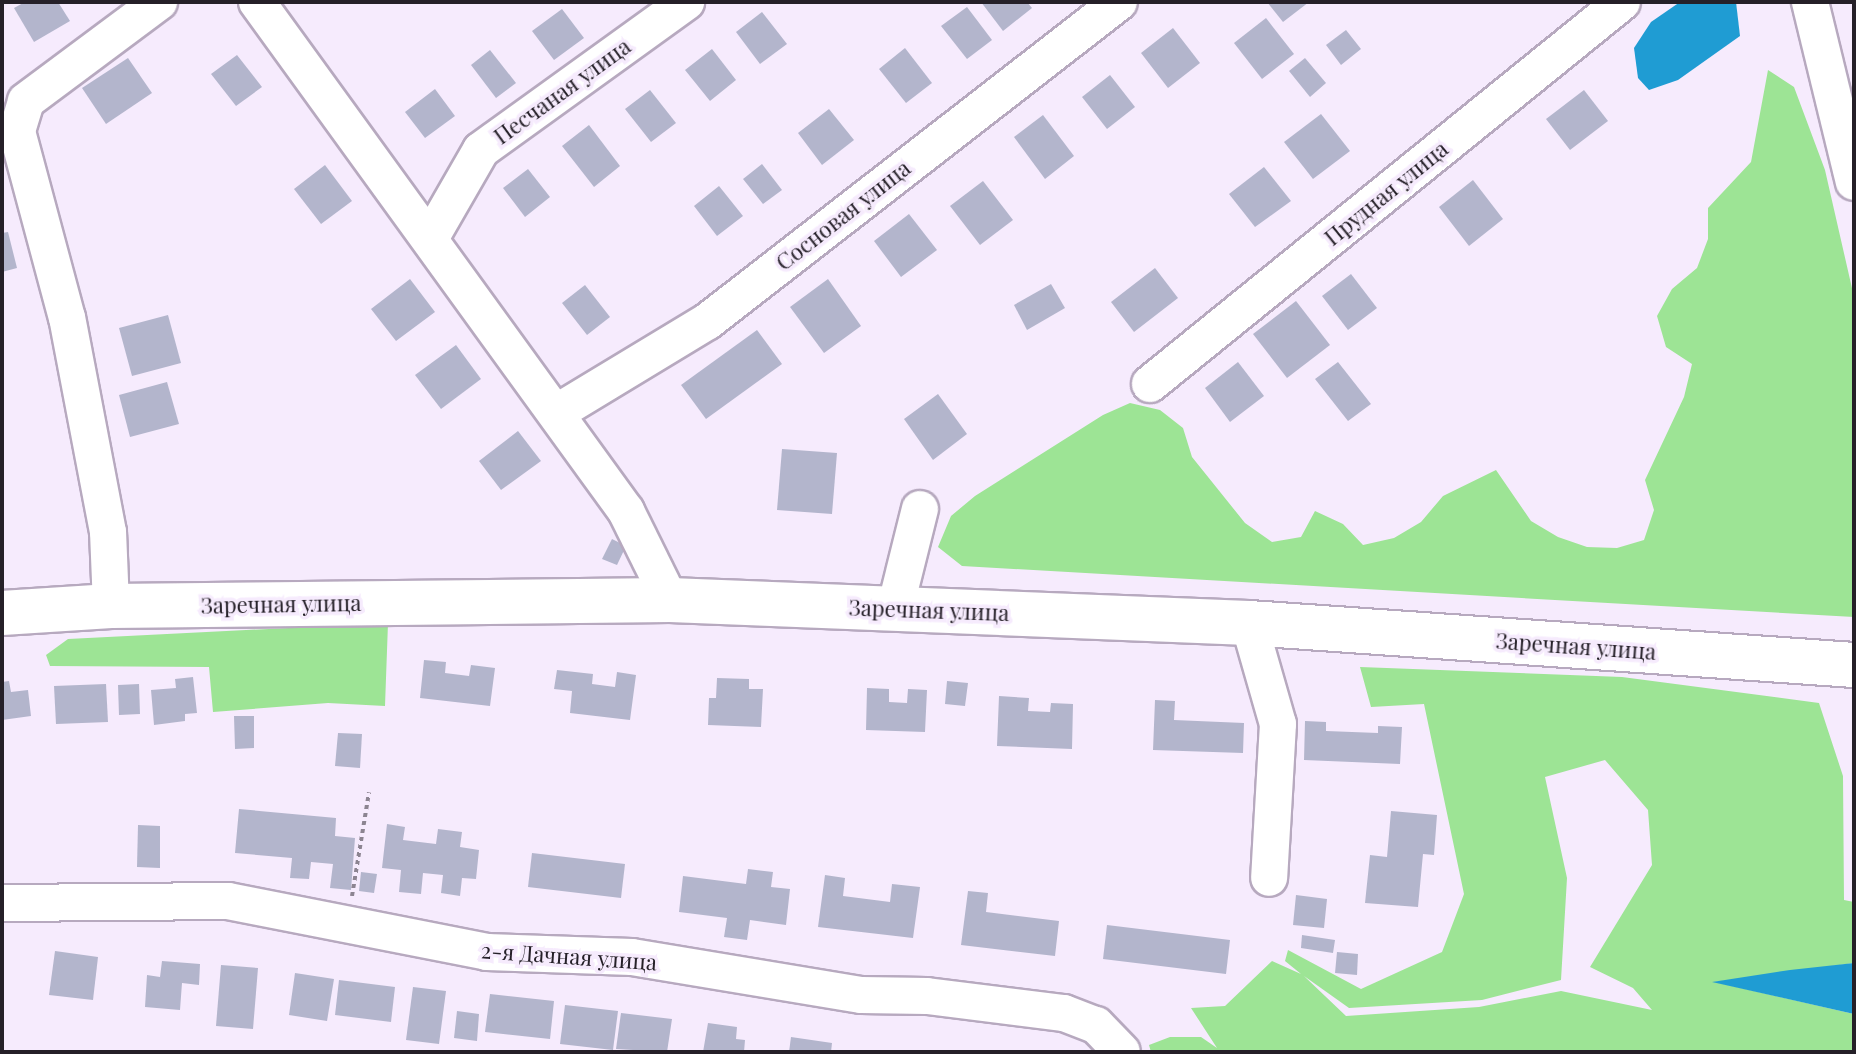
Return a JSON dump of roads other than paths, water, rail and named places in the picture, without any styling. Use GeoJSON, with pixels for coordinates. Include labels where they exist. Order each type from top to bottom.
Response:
{"type":"FeatureCollection","features":[{"type":"Feature","properties":{"kind":"main road","name":"Заречная улица"},"geometry":{"type":"LineString","coordinates":[[2,613],[111,606],[670,600],[1249,623],[1854,665]]}},
{"type":"Feature","properties":{"kind":"street"},"geometry":{"type":"LineString","coordinates":[[111,606],[108,532],[67,318],[17,131],[26,101],[159,2]]}},
{"type":"Feature","properties":{"kind":"street"},"geometry":{"type":"LineString","coordinates":[[257,2],[431,237],[626,511],[670,600]]}},
{"type":"Feature","properties":{"kind":"street","name":"Песчаная улица"},"geometry":{"type":"LineString","coordinates":[[431,237],[481,150],[686,2]]}},
{"type":"Feature","properties":{"kind":"street","name":"Сосновая улица"},"geometry":{"type":"LineString","coordinates":[[556,413],[708,321],[1119,2]]}},
{"type":"Feature","properties":{"kind":"street","name":"Прудная улица"},"geometry":{"type":"LineString","coordinates":[[1150,384],[1622,2]]}},
{"type":"Feature","properties":{"kind":"street"},"geometry":{"type":"LineString","coordinates":[[1810,2],[1854,182]]}},
{"type":"Feature","properties":{"kind":"street"},"geometry":{"type":"LineString","coordinates":[[895,609],[920,509]]}},
{"type":"Feature","properties":{"kind":"street"},"geometry":{"type":"LineString","coordinates":[[1249,623],[1278,724],[1269,878]]}},
{"type":"Feature","properties":{"kind":"street","name":"2-я Дачная улица"},"geometry":{"type":"LineString","coordinates":[[2,903],[197,899],[348,922],[487,952],[632,957],[861,995],[927,996],[1064,1013],[1096,1025],[1122,1052]]}},
{"type":"Feature","properties":{"kind":"water"},"geometry":{"type":"Polygon","coordinates":[[[1680,2],[1736,2],[1740,36],[1678,80],[1649,90],[1638,78],[1634,48],[1651,22],[1680,2]]]}},
{"type":"Feature","properties":{"kind":"water"},"geometry":{"type":"Polygon","coordinates":[[[1854,963],[1854,1014],[1712,982],[1790,970],[1854,963]]]}}]}
